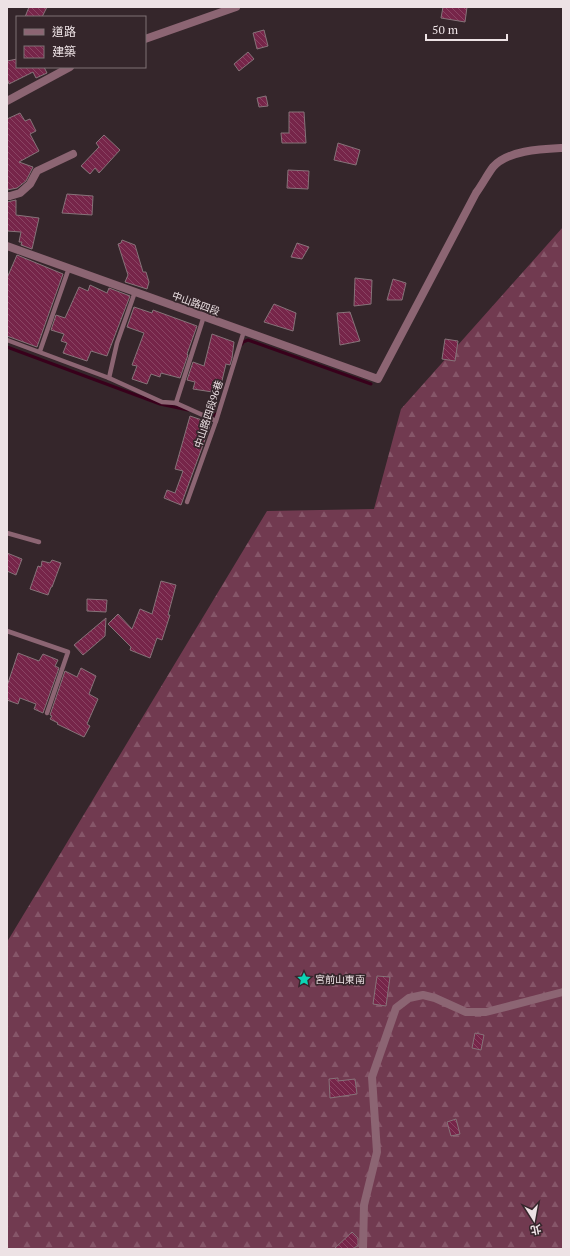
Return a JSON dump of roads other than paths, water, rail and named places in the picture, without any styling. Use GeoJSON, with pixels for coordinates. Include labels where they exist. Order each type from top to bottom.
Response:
{"type":"FeatureCollection","features":[{"type":"Feature","properties":{"kind":"street"},"geometry":{"type":"LineString","coordinates":[[146,39],[236,7]]}},
{"type":"Feature","properties":{"kind":"street"},"geometry":{"type":"LineString","coordinates":[[7,101],[68,68]]}},
{"type":"Feature","properties":{"kind":"street","name":"中山路四段"},"geometry":{"type":"LineString","coordinates":[[8,248],[69,268],[378,379],[476,193],[494,166],[509,156],[538,150],[563,148]]}},
{"type":"Feature","properties":{"kind":"street"},"geometry":{"type":"LineString","coordinates":[[7,196],[20,193],[30,184],[38,171],[73,154]]}},
{"type":"Feature","properties":{"kind":"street"},"geometry":{"type":"LineString","coordinates":[[363,1249],[364,1205],[378,1152],[372,1077],[396,1008],[409,998],[423,995],[435,998],[466,1012],[486,1012],[563,992]]}},
{"type":"Feature","properties":{"kind":"lane"},"geometry":{"type":"LineString","coordinates":[[40,351],[69,268]]}},
{"type":"Feature","properties":{"kind":"lane"},"geometry":{"type":"LineString","coordinates":[[109,378],[117,343],[135,292]]}},
{"type":"Feature","properties":{"kind":"lane"},"geometry":{"type":"LineString","coordinates":[[176,403],[204,316]]}},
{"type":"Feature","properties":{"kind":"lane","name":"中山路四段96巷"},"geometry":{"type":"LineString","coordinates":[[187,502],[216,421],[244,331]]}},
{"type":"Feature","properties":{"kind":"lane"},"geometry":{"type":"LineString","coordinates":[[7,340],[40,351],[109,378],[162,402],[176,403],[216,421]]}},
{"type":"Feature","properties":{"kind":"lane"},"geometry":{"type":"LineString","coordinates":[[7,533],[39,542]]}},
{"type":"Feature","properties":{"kind":"lane"},"geometry":{"type":"LineString","coordinates":[[7,631],[68,652],[47,713]]}},
{"type":"Feature","properties":{"kind":"waterway"},"geometry":{"type":"LineString","coordinates":[[242,344],[248,340],[371,384]]}},
{"type":"Feature","properties":{"kind":"waterway"},"geometry":{"type":"LineString","coordinates":[[7,347],[160,404],[188,410]]}},
{"type":"Feature","properties":{"kind":"waterway"},"geometry":{"type":"LineString","coordinates":[[205,414],[212,416],[218,413]]}},
{"type":"Feature","properties":{"kind":"place","name":"宮前山東南"},"geometry":{"type":"Point","coordinates":[304,979]}}]}
